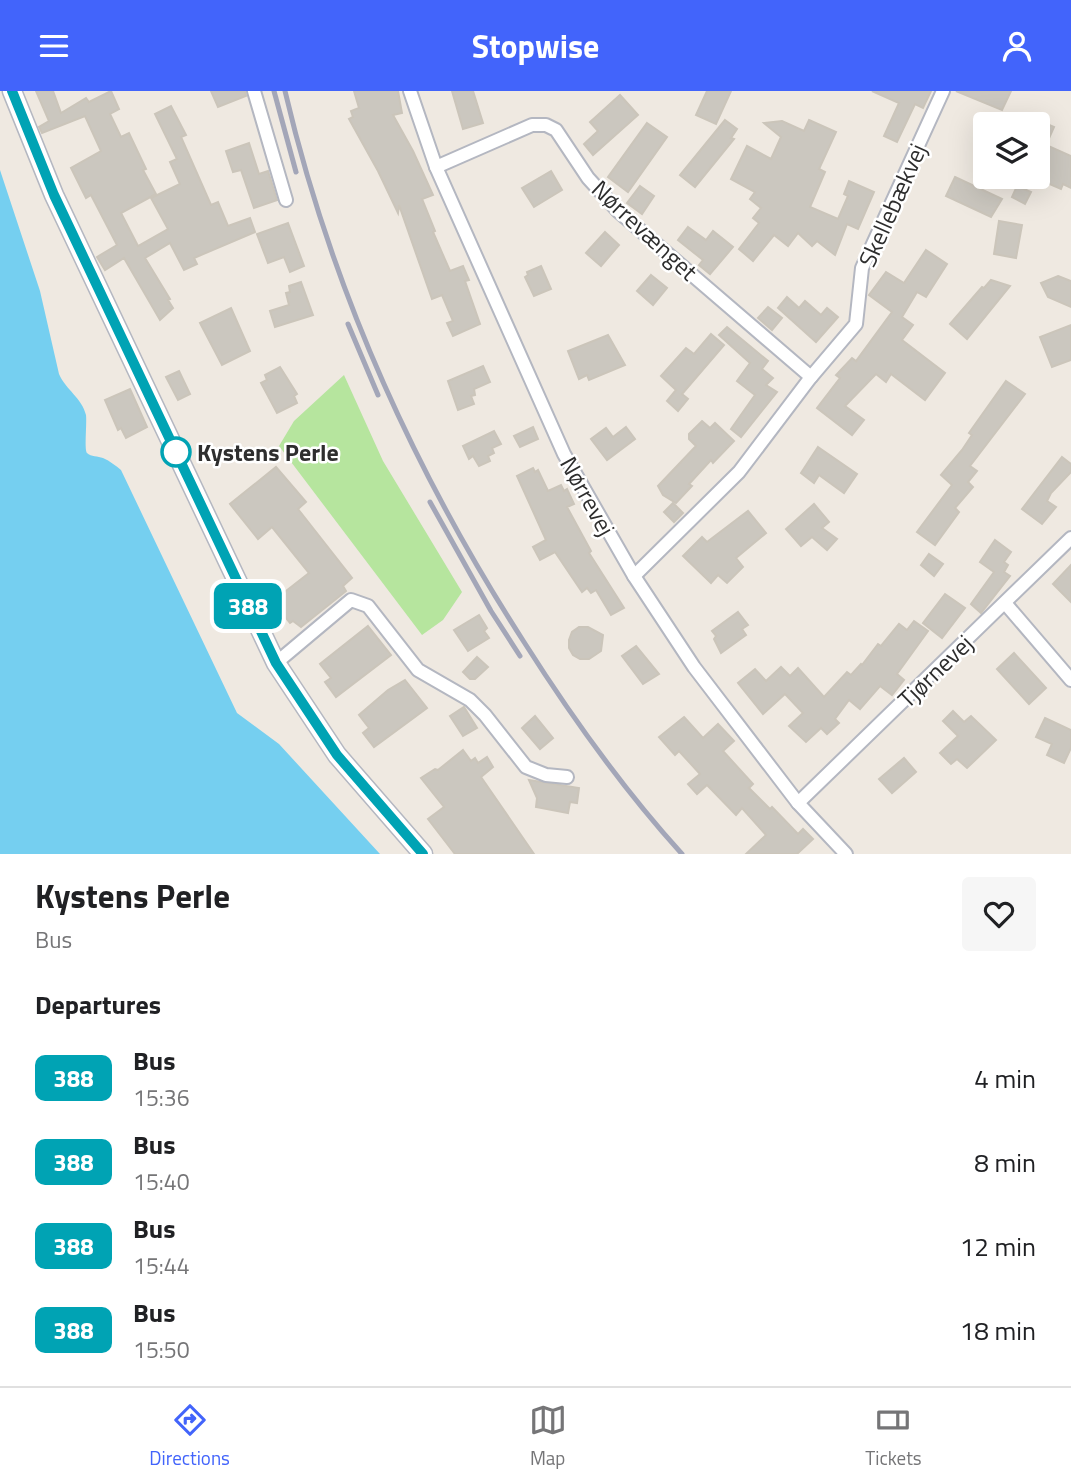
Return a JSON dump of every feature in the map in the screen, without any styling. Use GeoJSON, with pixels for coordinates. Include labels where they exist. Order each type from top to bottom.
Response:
{"type":"FeatureCollection","features":[{"type":"Feature","properties":{"kind":"main road"},"geometry":{"type":"LineString","coordinates":[[12,91],[54,195],[276,663],[337,755],[423,854]]}},
{"type":"Feature","properties":{"kind":"street"},"geometry":{"type":"LineString","coordinates":[[254,91],[286,200]]}},
{"type":"Feature","properties":{"kind":"street","name":"Nørrevej"},"geometry":{"type":"LineString","coordinates":[[410,91],[436,167],[564,454],[634,576],[694,667],[798,803],[846,854]]}},
{"type":"Feature","properties":{"kind":"street","name":"Skellebækvej"},"geometry":{"type":"LineString","coordinates":[[811,377],[856,324],[862,268],[943,91]]}},
{"type":"Feature","properties":{"kind":"street","name":"Nørrevænget"},"geometry":{"type":"LineString","coordinates":[[436,167],[532,125],[545,125],[556,130],[588,178],[619,212],[811,377]]}},
{"type":"Feature","properties":{"kind":"street"},"geometry":{"type":"LineString","coordinates":[[634,576],[739,472],[811,377]]}},
{"type":"Feature","properties":{"kind":"street","name":"Tjørnevej"},"geometry":{"type":"LineString","coordinates":[[798,803],[1071,538]]}},
{"type":"Feature","properties":{"kind":"street"},"geometry":{"type":"LineString","coordinates":[[276,663],[351,600],[368,606],[418,670],[470,700],[526,767],[546,775],[567,778]]}},
{"type":"Feature","properties":{"kind":"street"},"geometry":{"type":"LineString","coordinates":[[1005,603],[1071,680]]}},
{"type":"Feature","properties":{"kind":"green space"},"geometry":{"type":"Polygon","coordinates":[[[344,375],[383,461],[462,592],[443,620],[422,635],[279,446],[294,421],[344,375]]]}},
{"type":"Feature","properties":{"kind":"water"},"geometry":{"type":"Polygon","coordinates":[[[0,170],[40,291],[59,374],[86,415],[87,453],[106,459],[121,470],[237,713],[279,744],[380,854],[0,854],[0,170]]]}},
{"type":"Feature","properties":{"kind":"building"},"geometry":{"type":"Polygon","coordinates":[[[36,91],[53,91],[61,113],[86,98],[89,102],[111,91],[119,109],[110,114],[121,137],[129,133],[146,169],[143,170],[156,194],[121,213],[138,246],[168,229],[151,198],[180,184],[170,162],[177,159],[155,114],[171,106],[186,135],[181,137],[211,205],[218,202],[228,226],[250,218],[255,232],[194,258],[197,264],[184,270],[170,243],[145,258],[173,308],[160,320],[124,258],[105,270],[97,257],[117,245],[91,195],[86,198],[71,168],[101,151],[85,116],[42,133],[39,127],[49,121],[36,91]]]}},
{"type":"Feature","properties":{"kind":"building"},"geometry":{"type":"Polygon","coordinates":[[[211,91],[245,91],[246,96],[218,107],[211,91]]]}},
{"type":"Feature","properties":{"kind":"building"},"geometry":{"type":"Polygon","coordinates":[[[354,91],[398,91],[402,113],[393,115],[433,195],[422,199],[435,231],[433,232],[450,271],[463,266],[469,280],[465,281],[480,324],[453,336],[447,323],[453,321],[442,295],[432,299],[399,205],[398,213],[349,119],[353,117],[351,111],[359,108],[354,91]]]}},
{"type":"Feature","properties":{"kind":"building"},"geometry":{"type":"Polygon","coordinates":[[[452,91],[473,91],[483,123],[463,129],[452,91]]]}},
{"type":"Feature","properties":{"kind":"building"},"geometry":{"type":"Polygon","coordinates":[[[707,91],[731,91],[716,124],[696,115],[707,91]]]}},
{"type":"Feature","properties":{"kind":"building"},"geometry":{"type":"Polygon","coordinates":[[[872,91],[931,91],[923,108],[915,104],[897,142],[884,136],[899,103],[872,91]]]}},
{"type":"Feature","properties":{"kind":"building"},"geometry":{"type":"Polygon","coordinates":[[[956,91],[1011,91],[1002,110],[956,91]]]}},
{"type":"Feature","properties":{"kind":"building"},"geometry":{"type":"Polygon","coordinates":[[[620,95],[638,115],[593,155],[584,144],[598,131],[590,122],[620,95]]]}},
{"type":"Feature","properties":{"kind":"building"},"geometry":{"type":"Polygon","coordinates":[[[725,120],[737,129],[731,138],[734,139],[695,187],[680,175],[725,120]]]}},
{"type":"Feature","properties":{"kind":"building"},"geometry":{"type":"Polygon","coordinates":[[[809,120],[836,132],[819,169],[825,172],[810,207],[838,219],[848,196],[844,194],[849,181],[874,192],[858,229],[847,224],[835,255],[817,241],[812,246],[798,233],[788,246],[774,235],[753,261],[739,249],[759,223],[753,218],[761,208],[750,199],[755,192],[731,179],[747,146],[771,159],[781,137],[764,123],[782,121],[804,131],[809,120]]]}},
{"type":"Feature","properties":{"kind":"building"},"geometry":{"type":"Polygon","coordinates":[[[647,123],[667,137],[628,192],[608,177],[647,123]]]}},
{"type":"Feature","properties":{"kind":"building"},"geometry":{"type":"Polygon","coordinates":[[[249,143],[259,174],[268,171],[277,200],[254,208],[241,170],[233,172],[226,151],[249,143]]]}},
{"type":"Feature","properties":{"kind":"building"},"geometry":{"type":"Polygon","coordinates":[[[1050,147],[1071,156],[1071,188],[1063,184],[1061,189],[1050,184],[1050,147]]]}},
{"type":"Feature","properties":{"kind":"building"},"geometry":{"type":"Polygon","coordinates":[[[551,171],[562,190],[534,207],[522,188],[551,171]]]}},
{"type":"Feature","properties":{"kind":"building"},"geometry":{"type":"Polygon","coordinates":[[[955,177],[973,185],[973,189],[981,189],[1002,199],[991,217],[946,196],[955,177]]]}},
{"type":"Feature","properties":{"kind":"building"},"geometry":{"type":"Polygon","coordinates":[[[640,186],[654,196],[642,214],[627,203],[640,186]]]}},
{"type":"Feature","properties":{"kind":"building"},"geometry":{"type":"Polygon","coordinates":[[[1016,189],[1031,192],[1025,204],[1012,197],[1016,189]]]}},
{"type":"Feature","properties":{"kind":"building"},"geometry":{"type":"Polygon","coordinates":[[[999,221],[1022,225],[1016,258],[994,254],[999,221]]]}},
{"type":"Feature","properties":{"kind":"building"},"geometry":{"type":"Polygon","coordinates":[[[288,223],[304,266],[290,272],[284,257],[268,263],[257,234],[288,223]]]}},
{"type":"Feature","properties":{"kind":"building"},"geometry":{"type":"Polygon","coordinates":[[[688,227],[706,240],[713,231],[733,247],[710,274],[699,265],[703,260],[678,240],[688,227]]]}},
{"type":"Feature","properties":{"kind":"building"},"geometry":{"type":"Polygon","coordinates":[[[605,232],[619,245],[601,266],[586,253],[605,232]]]}},
{"type":"Feature","properties":{"kind":"building"},"geometry":{"type":"Polygon","coordinates":[[[926,250],[947,264],[926,297],[917,292],[902,317],[913,325],[902,340],[945,373],[925,400],[891,374],[886,382],[876,374],[845,406],[864,420],[852,435],[817,408],[840,378],[836,375],[852,358],[856,361],[892,312],[869,295],[886,272],[904,283],[926,250]]]}},
{"type":"Feature","properties":{"kind":"building"},"geometry":{"type":"Polygon","coordinates":[[[541,266],[551,289],[534,296],[525,277],[527,272],[541,266]]]}},
{"type":"Feature","properties":{"kind":"building"},"geometry":{"type":"Polygon","coordinates":[[[651,275],[667,288],[653,305],[637,291],[651,275]]]}},
{"type":"Feature","properties":{"kind":"building"},"geometry":{"type":"Polygon","coordinates":[[[1058,276],[1071,281],[1071,307],[1048,297],[1041,283],[1058,276]]]}},
{"type":"Feature","properties":{"kind":"building"},"geometry":{"type":"Polygon","coordinates":[[[991,280],[1010,286],[967,339],[950,324],[991,280]]]}},
{"type":"Feature","properties":{"kind":"building"},"geometry":{"type":"Polygon","coordinates":[[[301,282],[313,315],[275,327],[270,311],[289,305],[286,293],[290,292],[289,286],[301,282]]]}},
{"type":"Feature","properties":{"kind":"building"},"geometry":{"type":"Polygon","coordinates":[[[787,297],[799,308],[805,301],[821,315],[827,308],[838,317],[816,342],[778,308],[787,297]]]}},
{"type":"Feature","properties":{"kind":"building"},"geometry":{"type":"Polygon","coordinates":[[[768,307],[782,318],[772,330],[758,318],[768,307]]]}},
{"type":"Feature","properties":{"kind":"building"},"geometry":{"type":"Polygon","coordinates":[[[231,308],[250,351],[222,365],[200,323],[231,308]]]}},
{"type":"Feature","properties":{"kind":"building"},"geometry":{"type":"Polygon","coordinates":[[[1071,325],[1071,360],[1052,367],[1040,337],[1071,325]]]}},
{"type":"Feature","properties":{"kind":"building"},"geometry":{"type":"Polygon","coordinates":[[[727,327],[768,361],[762,369],[773,378],[766,385],[777,392],[741,437],[731,429],[755,395],[737,381],[750,363],[719,335],[727,327]]]}},
{"type":"Feature","properties":{"kind":"building"},"geometry":{"type":"Polygon","coordinates":[[[711,334],[724,345],[682,394],[688,399],[678,411],[667,401],[676,390],[661,376],[686,348],[694,354],[711,334]]]}},
{"type":"Feature","properties":{"kind":"building"},"geometry":{"type":"Polygon","coordinates":[[[608,335],[625,365],[589,380],[587,375],[579,379],[568,351],[608,335]]]}},
{"type":"Feature","properties":{"kind":"building"},"geometry":{"type":"Polygon","coordinates":[[[483,366],[490,382],[474,389],[475,395],[471,396],[474,404],[458,410],[448,381],[483,366]]]}},
{"type":"Feature","properties":{"kind":"building"},"geometry":{"type":"Polygon","coordinates":[[[280,367],[297,394],[294,396],[297,403],[277,413],[261,383],[267,380],[265,375],[280,367]]]}},
{"type":"Feature","properties":{"kind":"building"},"geometry":{"type":"Polygon","coordinates":[[[179,371],[190,394],[178,400],[166,377],[179,371]]]}},
{"type":"Feature","properties":{"kind":"building"},"geometry":{"type":"Polygon","coordinates":[[[1006,381],[1025,394],[970,466],[977,471],[968,482],[973,487],[955,508],[959,512],[935,545],[917,532],[952,485],[941,475],[962,450],[972,435],[969,433],[1006,381]]]}},
{"type":"Feature","properties":{"kind":"building"},"geometry":{"type":"Polygon","coordinates":[[[130,389],[147,427],[126,438],[121,428],[118,430],[105,400],[130,389]]]}},
{"type":"Feature","properties":{"kind":"building"},"geometry":{"type":"Polygon","coordinates":[[[702,421],[710,428],[715,423],[734,441],[713,463],[711,460],[676,503],[663,495],[658,486],[696,446],[689,439],[689,434],[702,421]]]}},
{"type":"Feature","properties":{"kind":"building"},"geometry":{"type":"Polygon","coordinates":[[[533,427],[538,439],[520,447],[514,436],[533,427]]]}},
{"type":"Feature","properties":{"kind":"building"},"geometry":{"type":"Polygon","coordinates":[[[626,427],[635,439],[607,460],[591,439],[606,428],[613,437],[626,427]]]}},
{"type":"Feature","properties":{"kind":"building"},"geometry":{"type":"Polygon","coordinates":[[[494,431],[501,444],[492,448],[494,453],[488,456],[490,461],[479,466],[473,456],[469,459],[463,446],[494,431]]]}},
{"type":"Feature","properties":{"kind":"building"},"geometry":{"type":"Polygon","coordinates":[[[818,447],[857,474],[844,493],[819,475],[814,483],[801,473],[818,447]]]}},
{"type":"Feature","properties":{"kind":"building"},"geometry":{"type":"Polygon","coordinates":[[[1062,457],[1071,464],[1071,472],[1051,493],[1047,501],[1056,507],[1042,524],[1022,509],[1062,457]]]}},
{"type":"Feature","properties":{"kind":"building"},"geometry":{"type":"Polygon","coordinates":[[[276,467],[306,502],[298,509],[352,578],[343,586],[346,591],[301,627],[293,621],[290,623],[278,608],[281,606],[277,598],[309,573],[272,527],[258,539],[230,504],[276,467]]]}},
{"type":"Feature","properties":{"kind":"building"},"geometry":{"type":"Polygon","coordinates":[[[533,468],[535,472],[538,470],[548,491],[561,485],[564,491],[567,489],[574,504],[567,507],[591,551],[589,553],[624,608],[611,615],[596,590],[591,593],[587,588],[582,592],[555,552],[540,560],[533,547],[546,540],[517,476],[533,468]]]}},
{"type":"Feature","properties":{"kind":"building"},"geometry":{"type":"Polygon","coordinates":[[[673,503],[683,513],[674,522],[664,512],[673,503]]]}},
{"type":"Feature","properties":{"kind":"building"},"geometry":{"type":"Polygon","coordinates":[[[814,504],[829,522],[822,528],[837,539],[827,550],[812,537],[801,546],[786,529],[814,504]]]}},
{"type":"Feature","properties":{"kind":"building"},"geometry":{"type":"Polygon","coordinates":[[[748,511],[766,533],[736,558],[743,567],[727,583],[718,575],[711,583],[683,556],[702,537],[707,542],[748,511]]]}},
{"type":"Feature","properties":{"kind":"building"},"geometry":{"type":"Polygon","coordinates":[[[995,540],[1011,552],[1004,562],[1008,565],[1004,572],[1010,576],[981,613],[971,604],[994,572],[980,562],[995,540]]]}},
{"type":"Feature","properties":{"kind":"building"},"geometry":{"type":"Polygon","coordinates":[[[929,554],[943,564],[934,576],[921,565],[929,554]]]}},
{"type":"Feature","properties":{"kind":"building"},"geometry":{"type":"Polygon","coordinates":[[[1071,565],[1071,602],[1053,584],[1071,565]]]}},
{"type":"Feature","properties":{"kind":"building"},"geometry":{"type":"Polygon","coordinates":[[[945,594],[965,608],[942,638],[923,623],[945,594]]]}},
{"type":"Feature","properties":{"kind":"building"},"geometry":{"type":"Polygon","coordinates":[[[738,612],[748,625],[742,629],[746,635],[721,653],[712,631],[738,612]]]}},
{"type":"Feature","properties":{"kind":"building"},"geometry":{"type":"Polygon","coordinates":[[[479,615],[487,628],[484,631],[489,638],[468,651],[454,630],[479,615]]]}},
{"type":"Feature","properties":{"kind":"building"},"geometry":{"type":"Polygon","coordinates":[[[914,621],[928,631],[897,674],[904,680],[892,695],[880,686],[860,709],[849,700],[835,719],[839,723],[827,734],[821,728],[806,742],[789,726],[803,713],[785,694],[763,714],[738,683],[755,669],[766,681],[781,667],[790,676],[798,668],[824,697],[847,672],[851,675],[862,665],[878,644],[881,646],[899,624],[907,630],[914,621]]]}},
{"type":"Feature","properties":{"kind":"building"},"geometry":{"type":"Polygon","coordinates":[[[368,626],[391,655],[336,697],[325,682],[331,678],[320,664],[368,626]]]}},
{"type":"Feature","properties":{"kind":"building"},"geometry":{"type":"Polygon","coordinates":[[[579,627],[588,627],[603,635],[601,651],[589,659],[580,659],[573,655],[569,648],[572,632],[579,627]]]}},
{"type":"Feature","properties":{"kind":"building"},"geometry":{"type":"Polygon","coordinates":[[[636,646],[659,674],[643,684],[622,656],[636,646]]]}},
{"type":"Feature","properties":{"kind":"building"},"geometry":{"type":"Polygon","coordinates":[[[1014,653],[1046,688],[1029,704],[997,669],[1014,653]]]}},
{"type":"Feature","properties":{"kind":"building"},"geometry":{"type":"Polygon","coordinates":[[[477,657],[488,667],[475,679],[470,679],[463,672],[477,657]]]}},
{"type":"Feature","properties":{"kind":"building"},"geometry":{"type":"Polygon","coordinates":[[[405,680],[427,708],[374,747],[363,733],[369,728],[359,715],[388,690],[405,680]]]}},
{"type":"Feature","properties":{"kind":"building"},"geometry":{"type":"Polygon","coordinates":[[[464,707],[477,728],[463,736],[450,716],[464,707]]]}},
{"type":"Feature","properties":{"kind":"building"},"geometry":{"type":"Polygon","coordinates":[[[953,711],[964,722],[971,716],[996,740],[967,768],[957,759],[951,764],[940,753],[958,736],[943,721],[953,711]]]}},
{"type":"Feature","properties":{"kind":"building"},"geometry":{"type":"Polygon","coordinates":[[[535,716],[553,738],[540,749],[522,728],[535,716]]]}},
{"type":"Feature","properties":{"kind":"building"},"geometry":{"type":"Polygon","coordinates":[[[684,717],[703,738],[718,724],[734,741],[723,751],[753,784],[749,788],[798,834],[803,829],[813,839],[797,854],[746,854],[766,835],[742,808],[736,815],[707,785],[697,794],[688,784],[700,774],[679,751],[675,755],[659,737],[684,717]]]}},
{"type":"Feature","properties":{"kind":"building"},"geometry":{"type":"Polygon","coordinates":[[[1045,718],[1071,730],[1071,748],[1064,763],[1047,755],[1052,744],[1036,737],[1045,718]]]}},
{"type":"Feature","properties":{"kind":"building"},"geometry":{"type":"Polygon","coordinates":[[[463,750],[471,761],[475,758],[478,763],[487,757],[493,767],[481,777],[534,854],[455,854],[428,819],[444,807],[421,778],[435,769],[438,770],[463,750]]]}},
{"type":"Feature","properties":{"kind":"building"},"geometry":{"type":"Polygon","coordinates":[[[904,758],[916,772],[892,793],[879,779],[904,758]]]}},
{"type":"Feature","properties":{"kind":"building"},"geometry":{"type":"Polygon","coordinates":[[[529,780],[579,788],[577,803],[570,802],[568,813],[536,807],[537,798],[529,780]]]}},
{"type":"Feature","properties":{"kind":"railway"},"geometry":{"type":"LineString","coordinates":[[274,91],[296,172]]}},
{"type":"Feature","properties":{"kind":"railway"},"geometry":{"type":"LineString","coordinates":[[285,91],[326,236],[352,307],[381,377],[447,512],[484,578],[560,697],[618,778],[682,854]]}},
{"type":"Feature","properties":{"kind":"railway"},"geometry":{"type":"LineString","coordinates":[[348,324],[378,395]]}},
{"type":"Feature","properties":{"kind":"railway"},"geometry":{"type":"LineString","coordinates":[[430,502],[491,611],[520,656]]}},
{"type":"Feature","properties":{"kind":"bus line","name":"388"},"geometry":{"type":"LineString","coordinates":[[12,91],[54,195],[276,663],[337,755],[423,854]]}},
{"type":"Feature","properties":{"kind":"place","name":"Kystens Perle"},"geometry":{"type":"Point","coordinates":[176,452]}}]}
